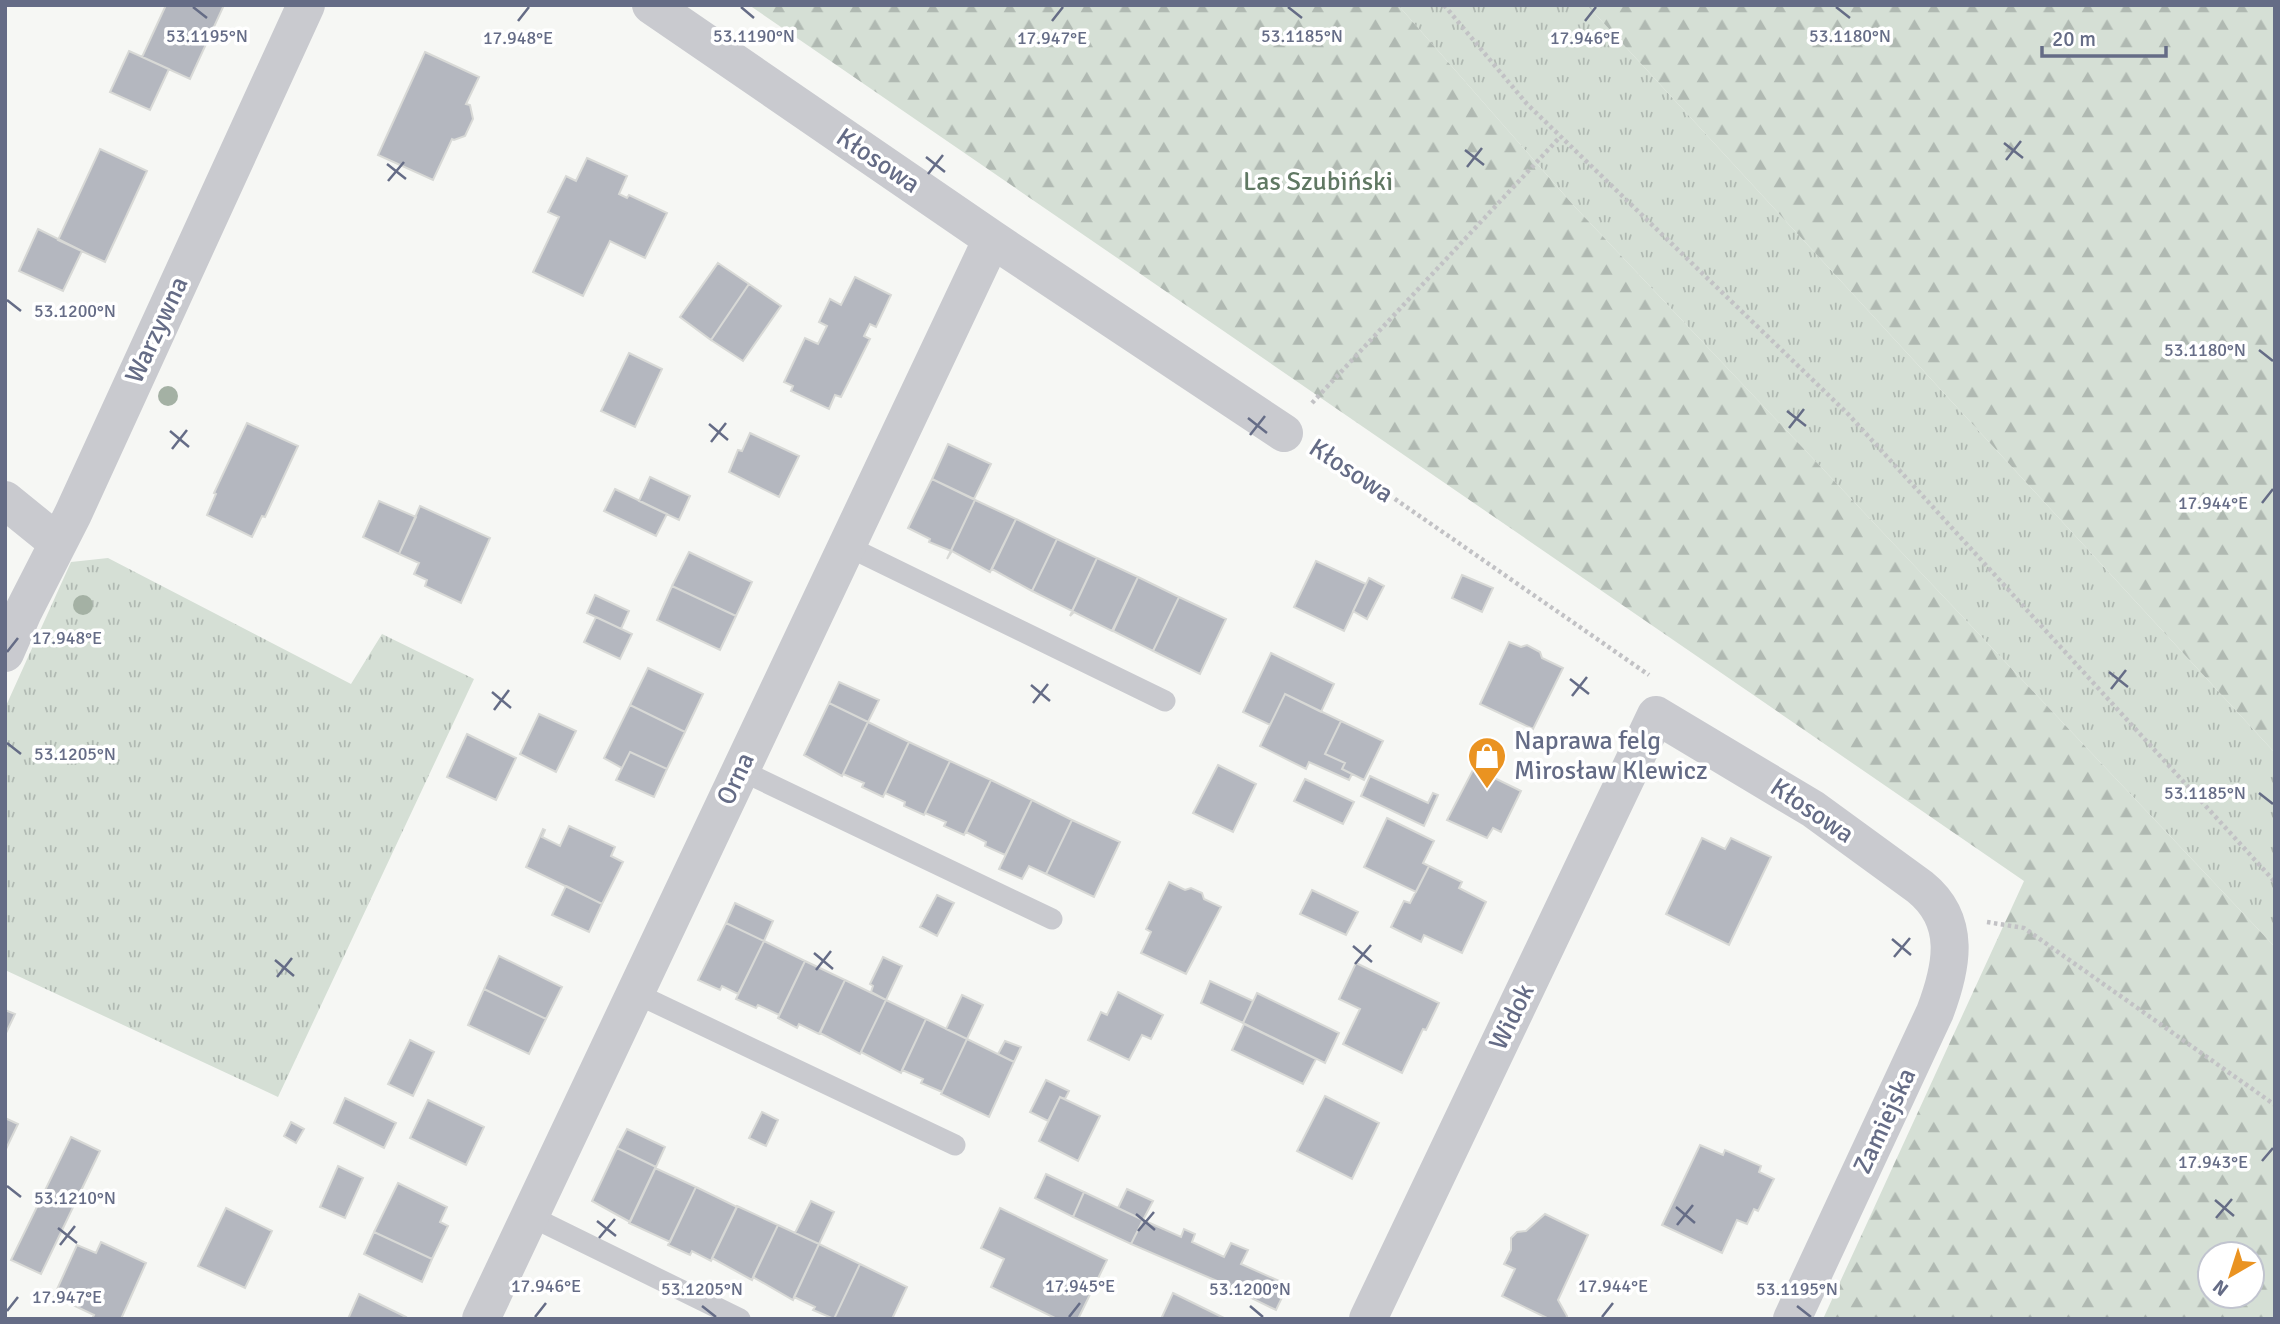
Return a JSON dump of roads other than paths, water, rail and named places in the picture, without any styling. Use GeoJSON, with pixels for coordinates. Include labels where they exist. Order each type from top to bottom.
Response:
{"type":"FeatureCollection","features":[{"type":"Feature","properties":{"kind":"street","name":"Warzywna"},"geometry":{"type":"LineString","coordinates":[[5,653],[73,514],[306,5]]}},
{"type":"Feature","properties":{"kind":"street","name":"Kłosowa"},"geometry":{"type":"LineString","coordinates":[[651,5],[992,239],[1284,433]]}},
{"type":"Feature","properties":{"kind":"street","name":"Orna"},"geometry":{"type":"LineString","coordinates":[[481,1319],[992,239]]}},
{"type":"Feature","properties":{"kind":"street"},"geometry":{"type":"LineString","coordinates":[[5,500],[58,543]]}},
{"type":"Feature","properties":{"kind":"street","name":"Kłosowa"},"geometry":{"type":"LineString","coordinates":[[1656,715],[1742,764],[1812,809],[1935,899],[1945,916]]}},
{"type":"Feature","properties":{"kind":"street","name":"Widok"},"geometry":{"type":"LineString","coordinates":[[1368,1319],[1656,715]]}},
{"type":"Feature","properties":{"kind":"street","name":"Zamiejska"},"geometry":{"type":"LineString","coordinates":[[1792,1319],[1936,1013],[1950,961],[1945,916]]}},
{"type":"Feature","properties":{"kind":"lane"},"geometry":{"type":"LineString","coordinates":[[847,546],[1165,701]]}},
{"type":"Feature","properties":{"kind":"lane"},"geometry":{"type":"LineString","coordinates":[[740,770],[1052,919]]}},
{"type":"Feature","properties":{"kind":"lane"},"geometry":{"type":"LineString","coordinates":[[635,993],[955,1145]]}},
{"type":"Feature","properties":{"kind":"lane"},"geometry":{"type":"LineString","coordinates":[[530,1216],[740,1319]]}},
{"type":"Feature","properties":{"kind":"place","name":"Naprawa felg Mirosław Klewicz"},"geometry":{"type":"Point","coordinates":[1487,790]}},
{"type":"Feature","properties":{"kind":"park label","name":"Las Szubiński"},"geometry":{"type":"Point","coordinates":[1318,182]}}]}
